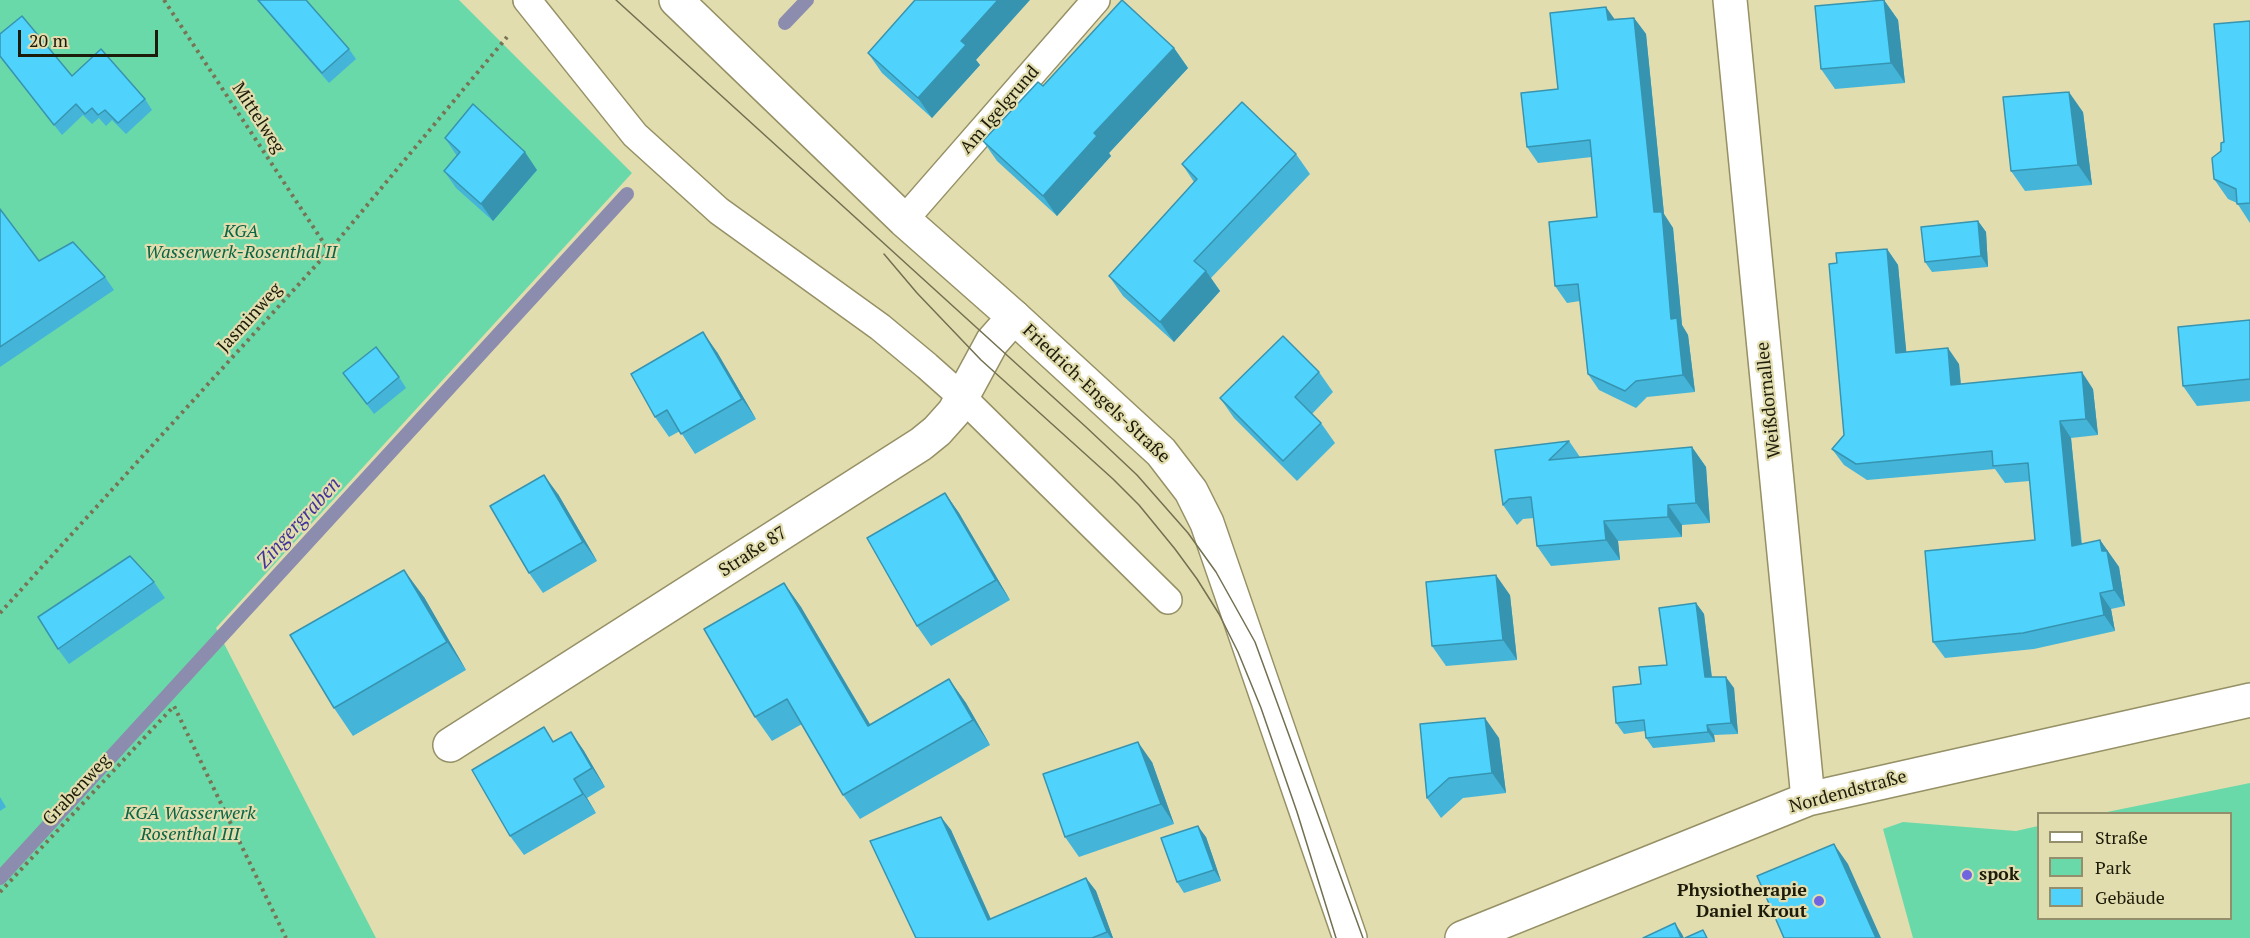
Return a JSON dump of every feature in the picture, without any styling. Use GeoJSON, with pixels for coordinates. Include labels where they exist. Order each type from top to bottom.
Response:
{"type":"FeatureCollection","features":[{"type":"Feature","properties":{"kind":"street","name":"Friedrich-Engels-Straße"},"geometry":{"type":"LineString","coordinates":[[676,0],[904,220],[1161,452],[1187,485],[1199,506],[1350,938]]}},
{"type":"Feature","properties":{"kind":"street","name":"Weißdornallee"},"geometry":{"type":"LineString","coordinates":[[1730,0],[1808,799]]}},
{"type":"Feature","properties":{"kind":"street","name":"Straße 87"},"geometry":{"type":"LineString","coordinates":[[450,745],[921,444],[946,422],[963,398],[992,342],[1014,317]]}},
{"type":"Feature","properties":{"kind":"street","name":"Nordendstraße"},"geometry":{"type":"LineString","coordinates":[[1462,938],[1808,799],[2250,700]]}},
{"type":"Feature","properties":{"kind":"lane","name":"Am Igelgrund"},"geometry":{"type":"LineString","coordinates":[[904,220],[1096,0]]}},
{"type":"Feature","properties":{"kind":"lane"},"geometry":{"type":"LineString","coordinates":[[530,3],[635,135],[719,211],[886,332],[963,398],[1168,600]]}},
{"type":"Feature","properties":{"kind":"path","name":"Mittelweg"},"geometry":{"type":"LineString","coordinates":[[164,0],[329,251]]}},
{"type":"Feature","properties":{"kind":"path","name":"Jasminweg"},"geometry":{"type":"LineString","coordinates":[[0,613],[329,251],[530,3]]}},
{"type":"Feature","properties":{"kind":"path","name":"Grabenweg"},"geometry":{"type":"LineString","coordinates":[[0,892],[174,706],[286,938]]}},
{"type":"Feature","properties":{"kind":"green space","name":"KGA Wasserwerk-Rosenthal II"},"geometry":{"type":"Polygon","coordinates":[[[0,0],[459,0],[632,173],[216,628],[376,938],[0,938],[0,0]]]}},
{"type":"Feature","properties":{"kind":"green space","name":"spok"},"geometry":{"type":"Polygon","coordinates":[[[2250,783],[2250,938],[1913,938],[1883,829],[1903,822],[2016,831],[2037,826],[2037,920],[2232,920],[2232,812],[2107,812],[2250,783]]]}},
{"type":"Feature","properties":{"kind":"building"},"geometry":{"type":"Polygon","coordinates":[[[258,0],[306,0],[349,49],[322,73],[258,0]]]}},
{"type":"Feature","properties":{"kind":"building"},"geometry":{"type":"Polygon","coordinates":[[[915,0],[998,0],[961,41],[966,45],[918,98],[868,53],[915,0]]]}},
{"type":"Feature","properties":{"kind":"building"},"geometry":{"type":"Polygon","coordinates":[[[1122,0],[1174,48],[1094,133],[1097,136],[1043,196],[983,141],[1038,82],[1043,86],[1122,0]]]}},
{"type":"Feature","properties":{"kind":"building"},"geometry":{"type":"Polygon","coordinates":[[[1884,0],[1891,63],[1821,69],[1815,6],[1884,0]]]}},
{"type":"Feature","properties":{"kind":"building"},"geometry":{"type":"Polygon","coordinates":[[[1606,7],[1608,20],[1634,18],[1654,212],[1662,212],[1671,319],[1677,318],[1683,375],[1636,381],[1625,391],[1588,374],[1578,284],[1555,286],[1549,222],[1597,217],[1590,140],[1527,147],[1521,93],[1558,89],[1550,13],[1606,7]]]}},
{"type":"Feature","properties":{"kind":"building"},"geometry":{"type":"Polygon","coordinates":[[[22,16],[72,76],[101,49],[145,99],[118,123],[105,110],[98,115],[92,108],[85,114],[76,104],[54,125],[0,56],[0,34],[22,16]]]}},
{"type":"Feature","properties":{"kind":"building"},"geometry":{"type":"Polygon","coordinates":[[[2250,21],[2250,203],[2237,204],[2236,189],[2214,179],[2212,158],[2221,151],[2221,143],[2224,142],[2214,24],[2250,21]]]}},
{"type":"Feature","properties":{"kind":"building"},"geometry":{"type":"Polygon","coordinates":[[[2069,92],[2078,165],[2011,171],[2003,97],[2069,92]]]}},
{"type":"Feature","properties":{"kind":"building"},"geometry":{"type":"Polygon","coordinates":[[[1242,102],[1296,154],[1194,261],[1206,271],[1160,322],[1109,276],[1197,179],[1182,164],[1242,102]]]}},
{"type":"Feature","properties":{"kind":"building"},"geometry":{"type":"Polygon","coordinates":[[[473,104],[525,152],[481,204],[444,171],[460,152],[445,138],[473,104]]]}},
{"type":"Feature","properties":{"kind":"building"},"geometry":{"type":"Polygon","coordinates":[[[0,209],[39,261],[73,242],[105,277],[0,347],[0,209]]]}},
{"type":"Feature","properties":{"kind":"building"},"geometry":{"type":"Polygon","coordinates":[[[1978,221],[1981,256],[1925,262],[1921,227],[1978,221]]]}},
{"type":"Feature","properties":{"kind":"building"},"geometry":{"type":"Polygon","coordinates":[[[1887,249],[1896,353],[1948,348],[1951,385],[2082,372],[2086,419],[2060,421],[2072,546],[2100,540],[2102,551],[2107,551],[2114,590],[2100,593],[2104,615],[2023,633],[1933,642],[1925,551],[2035,540],[2028,463],[1993,466],[1992,451],[1856,464],[1832,449],[1844,435],[1829,264],[1837,263],[1836,253],[1887,249]]]}},
{"type":"Feature","properties":{"kind":"building"},"geometry":{"type":"Polygon","coordinates":[[[2250,320],[2250,379],[2183,386],[2178,327],[2250,320]]]}},
{"type":"Feature","properties":{"kind":"building"},"geometry":{"type":"Polygon","coordinates":[[[703,332],[742,399],[681,434],[667,410],[655,417],[631,374],[703,332]]]}},
{"type":"Feature","properties":{"kind":"building"},"geometry":{"type":"Polygon","coordinates":[[[1283,336],[1319,372],[1295,397],[1321,423],[1283,461],[1220,398],[1283,336]]]}},
{"type":"Feature","properties":{"kind":"building"},"geometry":{"type":"Polygon","coordinates":[[[376,347],[399,377],[367,404],[343,373],[376,347]]]}},
{"type":"Feature","properties":{"kind":"building"},"geometry":{"type":"Polygon","coordinates":[[[1569,441],[1549,460],[1692,447],[1696,503],[1668,505],[1668,517],[1604,521],[1606,540],[1537,546],[1531,497],[1509,499],[1503,505],[1495,450],[1569,441]]]}},
{"type":"Feature","properties":{"kind":"building"},"geometry":{"type":"Polygon","coordinates":[[[544,475],[583,542],[529,573],[490,506],[544,475]]]}},
{"type":"Feature","properties":{"kind":"building"},"geometry":{"type":"Polygon","coordinates":[[[945,493],[996,580],[917,626],[867,538],[945,493]]]}},
{"type":"Feature","properties":{"kind":"building"},"geometry":{"type":"Polygon","coordinates":[[[130,556],[154,582],[58,649],[38,617],[130,556]]]}},
{"type":"Feature","properties":{"kind":"building"},"geometry":{"type":"Polygon","coordinates":[[[404,570],[447,642],[334,708],[290,635],[404,570]]]}},
{"type":"Feature","properties":{"kind":"building"},"geometry":{"type":"Polygon","coordinates":[[[1496,575],[1503,640],[1432,646],[1426,582],[1496,575]]]}},
{"type":"Feature","properties":{"kind":"building"},"geometry":{"type":"Polygon","coordinates":[[[784,583],[868,726],[949,679],[973,720],[843,795],[787,699],[755,717],[704,629],[784,583]]]}},
{"type":"Feature","properties":{"kind":"building"},"geometry":{"type":"Polygon","coordinates":[[[1696,603],[1705,677],[1726,677],[1731,723],[1707,725],[1708,732],[1646,738],[1644,720],[1616,723],[1613,687],[1641,684],[1639,667],[1667,665],[1659,608],[1696,603]]]}},
{"type":"Feature","properties":{"kind":"building"},"geometry":{"type":"Polygon","coordinates":[[[1485,718],[1492,773],[1449,778],[1427,798],[1420,724],[1485,718]]]}},
{"type":"Feature","properties":{"kind":"building"},"geometry":{"type":"Polygon","coordinates":[[[544,727],[553,742],[571,732],[592,768],[574,779],[583,794],[510,836],[472,770],[544,727]]]}},
{"type":"Feature","properties":{"kind":"building"},"geometry":{"type":"Polygon","coordinates":[[[1138,742],[1161,804],[1065,837],[1043,774],[1138,742]]]}},
{"type":"Feature","properties":{"kind":"building"},"geometry":{"type":"Polygon","coordinates":[[[941,817],[988,920],[1086,878],[1107,932],[1092,938],[916,938],[870,841],[941,817]]]}},
{"type":"Feature","properties":{"kind":"building"},"geometry":{"type":"Polygon","coordinates":[[[1198,826],[1214,870],[1177,882],[1161,838],[1198,826]]]}},
{"type":"Feature","properties":{"kind":"building","name":"Physiotherapie Daniel Krout"},"geometry":{"type":"Polygon","coordinates":[[[1834,844],[1876,938],[1784,938],[1757,876],[1834,844]]]}},
{"type":"Feature","properties":{"kind":"building"},"geometry":{"type":"Polygon","coordinates":[[[1675,923],[1681,938],[1643,938],[1675,923]]]}},
{"type":"Feature","properties":{"kind":"building"},"geometry":{"type":"Polygon","coordinates":[[[1703,930],[1707,938],[1685,938],[1703,930]]]}},
{"type":"Feature","properties":{"kind":"waterway","name":"Zingergraben"},"geometry":{"type":"LineString","coordinates":[[785,23],[807,0]]}},
{"type":"Feature","properties":{"kind":"waterway","name":"Zingergraben"},"geometry":{"type":"LineString","coordinates":[[0,878],[627,194]]}},
{"type":"Feature","properties":{"kind":"tram line"},"geometry":{"type":"LineString","coordinates":[[616,0],[1086,427],[1137,475],[1188,533],[1216,572],[1255,642],[1363,938]]}},
{"type":"Feature","properties":{"kind":"tram line"},"geometry":{"type":"LineString","coordinates":[[884,254],[917,293],[981,360],[1139,505],[1197,579],[1219,614],[1238,652],[1261,708],[1297,812],[1336,938]]}},
{"type":"Feature","properties":{"kind":"place","name":"spok"},"geometry":{"type":"Point","coordinates":[1967,875]}},
{"type":"Feature","properties":{"kind":"place","name":"Physiotherapie Daniel Krout"},"geometry":{"type":"Point","coordinates":[1819,901]}},
{"type":"Feature","properties":{"kind":"park label","name":"KGA Wasserwerk Rosenthal III"},"geometry":{"type":"Point","coordinates":[190,824]}}]}
